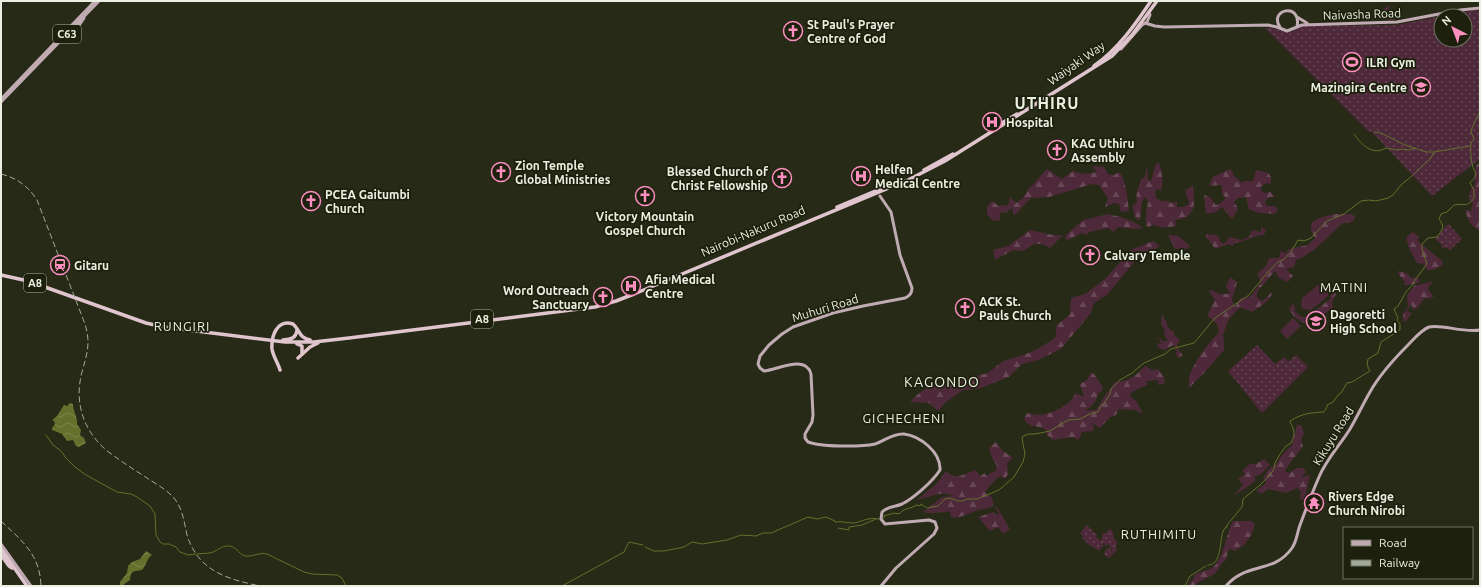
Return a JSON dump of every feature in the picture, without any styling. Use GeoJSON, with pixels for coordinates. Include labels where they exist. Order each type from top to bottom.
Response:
{"type":"FeatureCollection","features":[{"type":"Feature","properties":{"kind":"highway","name":"Waiyaki Way"},"geometry":{"type":"LineString","coordinates":[[845,205],[908,180],[945,162],[1101,64],[1119,50],[1151,1]]}},
{"type":"Feature","properties":{"kind":"highway","name":"Waiyaki Way"},"geometry":{"type":"LineString","coordinates":[[845,205],[937,164],[1088,70],[1126,39],[1157,1]]}},
{"type":"Feature","properties":{"kind":"highway","name":"Nairobi-Nakuru Road"},"geometry":{"type":"LineString","coordinates":[[669,278],[845,205]]}},
{"type":"Feature","properties":{"kind":"highway","name":"A8"},"geometry":{"type":"LineString","coordinates":[[1,274],[21,278],[158,326],[277,341],[310,340],[595,304],[616,299],[669,278]]}},
{"type":"Feature","properties":{"kind":"highway","name":"A8"},"geometry":{"type":"LineString","coordinates":[[284,341],[295,343],[333,340],[595,307],[616,301],[669,278]]}},
{"type":"Feature","properties":{"kind":"highway"},"geometry":{"type":"LineString","coordinates":[[280,370],[272,344],[274,332],[279,326],[287,323],[293,324],[301,336],[310,340]]}},
{"type":"Feature","properties":{"kind":"highway"},"geometry":{"type":"LineString","coordinates":[[284,341],[292,339],[295,336],[297,332],[296,327]]}},
{"type":"Feature","properties":{"kind":"highway"},"geometry":{"type":"LineString","coordinates":[[298,358],[314,345],[333,340]]}},
{"type":"Feature","properties":{"kind":"highway"},"geometry":{"type":"LineString","coordinates":[[284,341],[301,345],[303,348],[302,354]]}},
{"type":"Feature","properties":{"kind":"highway"},"geometry":{"type":"LineString","coordinates":[[1,548],[26,586]]}},
{"type":"Feature","properties":{"kind":"highway"},"geometry":{"type":"LineString","coordinates":[[1,554],[8,566],[12,568],[26,586]]}},
{"type":"Feature","properties":{"kind":"main road"},"geometry":{"type":"LineString","coordinates":[[76,30],[97,2]]}},
{"type":"Feature","properties":{"kind":"main road","name":"C63"},"geometry":{"type":"LineString","coordinates":[[1,99],[41,56],[97,2]]}},
{"type":"Feature","properties":{"kind":"main road","name":"C63"},"geometry":{"type":"LineString","coordinates":[[1,102],[97,2]]}},
{"type":"Feature","properties":{"kind":"main road","name":"Naivasha Road"},"geometry":{"type":"LineString","coordinates":[[1297,27],[1315,24],[1397,22],[1460,10],[1480,8]]}},
{"type":"Feature","properties":{"kind":"main road"},"geometry":{"type":"LineString","coordinates":[[1145,23],[1164,27],[1267,25],[1287,31],[1293,30],[1297,27],[1297,17],[1292,11],[1285,10],[1277,20],[1267,25]]}},
{"type":"Feature","properties":{"kind":"main road"},"geometry":{"type":"LineString","coordinates":[[1119,50],[1145,23],[1150,15],[1149,12]]}},
{"type":"Feature","properties":{"kind":"main road","name":"Naivasha Road"},"geometry":{"type":"LineString","coordinates":[[1297,17],[1303,22],[1315,24]]}},
{"type":"Feature","properties":{"kind":"main road"},"geometry":{"type":"LineString","coordinates":[[1277,20],[1280,28]]}},
{"type":"Feature","properties":{"kind":"main road","name":"Muhuri Road"},"geometry":{"type":"LineString","coordinates":[[880,196],[891,212],[904,267],[912,288],[912,292],[905,298],[833,313],[792,327],[770,345],[760,356],[758,362],[760,368],[764,371],[790,364],[803,365],[810,369],[813,415],[812,422],[805,434],[805,438],[808,442],[829,445],[868,445],[903,434],[926,443],[940,463],[940,470],[909,499],[901,504],[887,508],[882,512],[881,519],[885,524],[929,520],[935,522],[937,528],[934,534],[892,572],[881,586]]}},
{"type":"Feature","properties":{"kind":"main road","name":"Kikuyu Road"},"geometry":{"type":"LineString","coordinates":[[1226,586],[1240,574],[1274,564],[1287,555],[1294,544],[1299,526],[1324,468],[1350,430],[1373,387],[1390,364],[1415,338],[1429,327],[1462,331],[1480,330]]}},
{"type":"Feature","properties":{"kind":"main road"},"geometry":{"type":"LineString","coordinates":[[1,544],[31,586]]}},
{"type":"Feature","properties":{"kind":"green space"},"geometry":{"type":"Polygon","coordinates":[[[1388,6],[1395,20],[1389,20],[1383,9],[1388,6]]]}},
{"type":"Feature","properties":{"kind":"green space"},"geometry":{"type":"Polygon","coordinates":[[[1480,10],[1480,159],[1432,196],[1372,132],[1369,132],[1265,28],[1288,32],[1303,26],[1396,25],[1433,18],[1433,48],[1473,48],[1473,11],[1480,10]]]}},
{"type":"Feature","properties":{"kind":"green space"},"geometry":{"type":"Polygon","coordinates":[[[1156,163],[1159,163],[1162,173],[1162,180],[1161,191],[1157,189],[1155,192],[1156,198],[1171,203],[1177,202],[1177,207],[1183,207],[1188,205],[1189,201],[1185,190],[1193,186],[1193,209],[1187,216],[1182,219],[1175,220],[1176,226],[1164,228],[1154,225],[1147,227],[1146,217],[1148,201],[1145,197],[1142,202],[1140,220],[1136,219],[1132,207],[1137,202],[1136,196],[1141,179],[1145,177],[1147,166],[1148,180],[1151,181],[1156,163]]]}},
{"type":"Feature","properties":{"kind":"green space"},"geometry":{"type":"Polygon","coordinates":[[[1480,163],[1479,230],[1470,222],[1465,210],[1472,211],[1471,208],[1473,204],[1469,200],[1471,188],[1475,185],[1474,176],[1476,165],[1480,163]]]}},
{"type":"Feature","properties":{"kind":"green space"},"geometry":{"type":"Polygon","coordinates":[[[1092,166],[1104,167],[1108,174],[1114,175],[1119,172],[1125,185],[1129,211],[1121,212],[1119,204],[1114,203],[1105,207],[1108,198],[1099,185],[1092,184],[1049,197],[1031,198],[1014,216],[1012,208],[1007,212],[1000,213],[1000,220],[993,221],[987,214],[987,207],[992,201],[999,206],[1008,205],[1010,197],[1016,203],[1023,198],[1028,190],[1047,169],[1062,179],[1073,171],[1084,174],[1097,172],[1092,166]]]}},
{"type":"Feature","properties":{"kind":"green space"},"geometry":{"type":"Polygon","coordinates":[[[1231,169],[1234,176],[1242,183],[1243,181],[1252,181],[1256,170],[1268,173],[1271,177],[1271,184],[1267,183],[1261,187],[1262,192],[1270,192],[1275,196],[1265,201],[1267,206],[1274,206],[1278,209],[1275,214],[1259,213],[1249,209],[1246,197],[1238,198],[1234,202],[1238,208],[1232,219],[1222,207],[1216,212],[1206,214],[1204,195],[1210,197],[1216,205],[1221,203],[1226,198],[1222,194],[1222,185],[1209,186],[1213,176],[1231,169]]]}},
{"type":"Feature","properties":{"kind":"green space"},"geometry":{"type":"Polygon","coordinates":[[[1108,214],[1131,221],[1143,228],[1135,229],[1118,227],[1114,232],[1108,228],[1089,232],[1087,235],[1082,233],[1068,240],[1065,239],[1067,234],[1083,220],[1108,214]]]}},
{"type":"Feature","properties":{"kind":"green space"},"geometry":{"type":"Polygon","coordinates":[[[1336,214],[1351,214],[1355,216],[1353,222],[1343,223],[1315,249],[1296,260],[1294,267],[1286,269],[1293,276],[1288,282],[1279,278],[1275,271],[1257,292],[1257,298],[1263,301],[1273,291],[1262,306],[1252,312],[1240,307],[1229,319],[1223,335],[1224,350],[1189,388],[1189,378],[1193,367],[1205,348],[1218,334],[1218,325],[1207,316],[1215,300],[1209,291],[1211,290],[1220,294],[1227,294],[1230,292],[1226,287],[1230,277],[1237,282],[1232,300],[1235,307],[1240,298],[1250,297],[1261,283],[1257,274],[1266,266],[1269,258],[1279,258],[1281,250],[1285,254],[1289,249],[1308,245],[1315,238],[1311,230],[1311,223],[1322,217],[1336,214]]]}},
{"type":"Feature","properties":{"kind":"green space"},"geometry":{"type":"Polygon","coordinates":[[[1449,224],[1462,239],[1450,250],[1446,247],[1441,249],[1442,245],[1435,239],[1449,224]]]}},
{"type":"Feature","properties":{"kind":"green space"},"geometry":{"type":"Polygon","coordinates":[[[1261,227],[1266,230],[1264,235],[1235,243],[1232,246],[1229,244],[1215,249],[1206,238],[1206,234],[1214,234],[1219,237],[1223,244],[1229,237],[1242,240],[1250,236],[1252,230],[1261,232],[1261,227]]]}},
{"type":"Feature","properties":{"kind":"green space"},"geometry":{"type":"Polygon","coordinates":[[[1030,230],[1053,235],[1063,235],[1050,248],[1042,244],[1034,244],[1023,251],[1013,250],[995,260],[993,250],[1008,246],[1030,230]]]}},
{"type":"Feature","properties":{"kind":"green space"},"geometry":{"type":"Polygon","coordinates":[[[1413,232],[1420,238],[1417,239],[1419,242],[1442,261],[1443,264],[1441,266],[1436,269],[1427,270],[1423,264],[1417,263],[1409,248],[1406,238],[1413,232]]]}},
{"type":"Feature","properties":{"kind":"green space"},"geometry":{"type":"Polygon","coordinates":[[[1168,235],[1178,236],[1190,246],[1187,249],[1175,249],[1168,235]]]}},
{"type":"Feature","properties":{"kind":"green space"},"geometry":{"type":"Polygon","coordinates":[[[1153,241],[1160,246],[1134,262],[1108,294],[1094,303],[1091,313],[1061,349],[1038,360],[1022,364],[1009,377],[978,389],[963,390],[946,402],[938,411],[929,403],[910,402],[928,387],[988,373],[1003,361],[1036,350],[1055,338],[1057,325],[1070,314],[1071,298],[1085,294],[1105,279],[1131,250],[1153,241]]]}},
{"type":"Feature","properties":{"kind":"green space"},"geometry":{"type":"Polygon","coordinates":[[[1397,271],[1407,273],[1411,278],[1416,277],[1420,281],[1416,284],[1404,285],[1405,281],[1397,271]]]}},
{"type":"Feature","properties":{"kind":"green space"},"geometry":{"type":"Polygon","coordinates":[[[1434,281],[1428,289],[1434,297],[1424,299],[1417,308],[1413,310],[1411,304],[1407,312],[1412,313],[1405,322],[1403,320],[1403,314],[1408,307],[1407,295],[1414,286],[1434,281]]]}},
{"type":"Feature","properties":{"kind":"green space"},"geometry":{"type":"Polygon","coordinates":[[[1321,284],[1325,284],[1329,288],[1328,296],[1311,310],[1303,309],[1301,305],[1302,298],[1321,284]]]}},
{"type":"Feature","properties":{"kind":"green space"},"geometry":{"type":"Polygon","coordinates":[[[1332,289],[1336,294],[1332,301],[1333,308],[1320,317],[1318,325],[1313,331],[1316,323],[1313,321],[1309,323],[1302,322],[1293,316],[1289,309],[1294,303],[1295,312],[1302,317],[1307,317],[1330,299],[1332,289]]]}},
{"type":"Feature","properties":{"kind":"green space"},"geometry":{"type":"Polygon","coordinates":[[[1162,315],[1168,328],[1174,332],[1174,335],[1180,340],[1177,344],[1179,351],[1183,355],[1178,358],[1176,354],[1177,349],[1173,345],[1165,350],[1160,349],[1156,343],[1161,344],[1159,337],[1163,341],[1168,341],[1163,330],[1167,333],[1161,324],[1162,315]]]}},
{"type":"Feature","properties":{"kind":"green space"},"geometry":{"type":"Polygon","coordinates":[[[1293,318],[1301,326],[1287,339],[1280,331],[1293,318]]]}},
{"type":"Feature","properties":{"kind":"green space"},"geometry":{"type":"Polygon","coordinates":[[[1257,345],[1275,364],[1284,357],[1288,362],[1296,355],[1308,367],[1262,413],[1228,371],[1257,345]]]}},
{"type":"Feature","properties":{"kind":"green space"},"geometry":{"type":"Polygon","coordinates":[[[1145,366],[1152,370],[1158,369],[1165,379],[1164,384],[1158,385],[1159,380],[1147,381],[1147,385],[1132,392],[1130,396],[1137,402],[1143,414],[1135,410],[1119,409],[1116,415],[1110,417],[1100,428],[1090,422],[1094,427],[1093,431],[1081,432],[1081,436],[1078,440],[1073,437],[1053,440],[1047,435],[1046,430],[1029,425],[1024,419],[1027,413],[1040,415],[1050,413],[1061,408],[1070,401],[1075,393],[1084,397],[1080,384],[1087,380],[1091,373],[1094,374],[1102,386],[1103,391],[1099,392],[1094,403],[1084,411],[1096,410],[1115,382],[1132,378],[1145,366]]]}},
{"type":"Feature","properties":{"kind":"green space"},"geometry":{"type":"Polygon","coordinates":[[[1297,424],[1302,427],[1304,433],[1301,440],[1303,446],[1285,472],[1289,473],[1297,468],[1303,468],[1306,472],[1301,478],[1310,475],[1303,500],[1300,499],[1301,492],[1297,488],[1286,493],[1268,489],[1263,493],[1257,492],[1257,490],[1266,483],[1263,478],[1269,469],[1277,463],[1282,455],[1292,445],[1297,424]]]}},
{"type":"Feature","properties":{"kind":"green space"},"geometry":{"type":"Polygon","coordinates":[[[996,442],[1002,450],[1013,458],[1007,463],[1008,474],[1005,479],[1001,476],[992,483],[985,492],[992,498],[993,506],[954,518],[950,516],[951,512],[923,512],[942,497],[953,496],[948,494],[940,494],[917,500],[936,484],[946,471],[953,476],[960,476],[976,470],[980,476],[985,473],[986,476],[996,471],[997,466],[992,458],[989,448],[996,442]]]}},
{"type":"Feature","properties":{"kind":"green space"},"geometry":{"type":"Polygon","coordinates":[[[1264,459],[1270,465],[1260,475],[1255,476],[1255,481],[1234,495],[1243,485],[1238,479],[1245,474],[1242,471],[1250,464],[1256,464],[1264,459]]]}},
{"type":"Feature","properties":{"kind":"green space"},"geometry":{"type":"Polygon","coordinates":[[[997,507],[1010,529],[1003,534],[998,527],[990,531],[978,517],[993,512],[998,515],[999,513],[995,508],[997,507]]]}},
{"type":"Feature","properties":{"kind":"green space"},"geometry":{"type":"Polygon","coordinates":[[[1233,521],[1251,521],[1255,524],[1252,534],[1244,545],[1235,551],[1230,549],[1228,551],[1226,560],[1222,563],[1216,573],[1198,582],[1194,586],[1187,586],[1193,580],[1195,574],[1210,569],[1219,560],[1233,521]]]}},
{"type":"Feature","properties":{"kind":"green space"},"geometry":{"type":"Polygon","coordinates":[[[1087,525],[1101,541],[1103,533],[1107,533],[1107,531],[1111,529],[1114,536],[1113,537],[1117,542],[1117,550],[1109,558],[1104,555],[1106,549],[1110,548],[1110,551],[1112,550],[1108,544],[1106,546],[1103,543],[1102,545],[1104,545],[1099,551],[1082,538],[1083,536],[1080,533],[1087,525]]]}},
{"type":"Feature","properties":{"kind":"water"},"geometry":{"type":"Polygon","coordinates":[[[70,403],[73,404],[77,424],[81,430],[80,435],[84,438],[86,443],[79,447],[76,446],[73,440],[67,441],[62,434],[52,430],[55,424],[52,420],[57,416],[64,405],[67,406],[70,403]]]}},
{"type":"Feature","properties":{"kind":"water"},"geometry":{"type":"Polygon","coordinates":[[[146,551],[152,555],[144,568],[133,572],[130,580],[123,585],[120,585],[120,582],[127,573],[128,566],[132,562],[140,559],[146,551]]]}},
{"type":"Feature","properties":{"kind":"waterway"},"geometry":{"type":"LineString","coordinates":[[1208,565],[1213,564],[1219,555],[1223,532],[1242,507],[1243,499],[1270,475],[1280,454],[1286,446],[1291,443],[1294,437],[1294,432],[1290,421],[1299,416],[1324,412],[1327,405],[1333,402],[1347,383],[1352,382],[1370,371],[1367,365],[1368,359],[1378,353],[1381,342],[1400,330],[1400,324],[1397,320],[1398,318],[1394,309],[1398,306],[1406,292],[1427,264],[1422,249],[1422,244],[1428,238],[1437,237],[1441,232],[1443,226],[1439,219],[1441,214],[1447,212],[1454,205],[1467,204],[1474,198],[1474,190],[1470,183],[1476,175],[1471,159],[1471,143],[1474,139],[1471,132],[1480,111]]}},
{"type":"Feature","properties":{"kind":"waterway"},"geometry":{"type":"LineString","coordinates":[[1374,132],[1381,133],[1405,145],[1426,152],[1433,152]]}},
{"type":"Feature","properties":{"kind":"waterway"},"geometry":{"type":"LineString","coordinates":[[1354,134],[1360,142],[1368,148],[1376,151],[1386,148],[1397,150],[1410,150],[1415,148]]}},
{"type":"Feature","properties":{"kind":"waterway"},"geometry":{"type":"LineString","coordinates":[[1415,173],[1431,158],[1434,152],[1470,146]]}},
{"type":"Feature","properties":{"kind":"waterway"},"geometry":{"type":"LineString","coordinates":[[884,518],[884,516],[894,513],[899,514],[917,505],[920,506],[921,504],[927,508],[938,506],[945,499],[950,498],[958,501],[977,499],[999,490],[1014,477],[1023,462],[1025,454],[1022,438],[1023,436],[1050,431],[1068,420],[1080,419],[1092,413],[1098,412],[1100,409],[1099,408],[1110,394],[1111,389],[1120,380],[1132,373],[1144,363],[1165,354],[1171,349],[1194,343],[1215,318],[1249,295],[1267,273],[1291,252],[1298,240],[1304,241],[1311,238],[1327,221],[1344,214],[1361,201],[1376,201],[1388,198],[1413,175]]}},
{"type":"Feature","properties":{"kind":"waterway"},"geometry":{"type":"LineString","coordinates":[[46,435],[53,445],[61,451],[75,467],[86,475],[117,492],[131,494],[150,506],[155,514],[156,535],[160,542],[176,547],[180,552],[188,555],[196,554]]}},
{"type":"Feature","properties":{"kind":"waterway"},"geometry":{"type":"LineString","coordinates":[[645,547],[654,551],[664,551],[684,547],[692,542],[702,544],[727,540],[741,535],[756,536],[763,533],[771,533],[808,517],[817,519],[826,517],[835,522],[854,523],[869,519],[879,519]]}},
{"type":"Feature","properties":{"kind":"waterway"},"geometry":{"type":"LineString","coordinates":[[838,528],[849,530],[849,527],[862,525],[876,519]]}},
{"type":"Feature","properties":{"kind":"waterway"},"geometry":{"type":"LineString","coordinates":[[562,586],[624,552],[629,542],[643,545]]}},
{"type":"Feature","properties":{"kind":"waterway"},"geometry":{"type":"LineString","coordinates":[[197,554],[211,553],[223,547],[230,546],[245,556],[267,554],[304,572],[312,574],[337,575],[342,578],[346,586]]}},
{"type":"Feature","properties":{"kind":"waterway"},"geometry":{"type":"LineString","coordinates":[[1185,586],[1190,576],[1206,566]]}},
{"type":"Feature","properties":{"kind":"railway"},"geometry":{"type":"LineString","coordinates":[[1,174],[22,183],[37,200],[85,324],[88,337],[88,348],[82,372],[79,394],[82,415],[91,434],[106,450],[164,489],[174,498],[181,511],[187,535],[192,547],[198,557],[206,565],[225,576],[260,586]]}},
{"type":"Feature","properties":{"kind":"railway"},"geometry":{"type":"LineString","coordinates":[[1,521],[23,542],[33,557],[40,575],[41,586]]}},
{"type":"Feature","properties":{"kind":"place","name":"St Paul's Prayer Centre of God"},"geometry":{"type":"Point","coordinates":[793,31]}},
{"type":"Feature","properties":{"kind":"place","name":"ILRI Gym"},"geometry":{"type":"Point","coordinates":[1352,62]}},
{"type":"Feature","properties":{"kind":"place","name":"Mazingira Centre"},"geometry":{"type":"Point","coordinates":[1421,87]}},
{"type":"Feature","properties":{"kind":"place","name":"Hospital"},"geometry":{"type":"Point","coordinates":[992,122]}},
{"type":"Feature","properties":{"kind":"place","name":"KAG Uthiru Assembly"},"geometry":{"type":"Point","coordinates":[1057,150]}},
{"type":"Feature","properties":{"kind":"place","name":"Zion Temple Global Ministries"},"geometry":{"type":"Point","coordinates":[501,172]}},
{"type":"Feature","properties":{"kind":"place","name":"Helfen Medical Centre"},"geometry":{"type":"Point","coordinates":[861,176]}},
{"type":"Feature","properties":{"kind":"place","name":"Blessed Church of Christ Fellowship"},"geometry":{"type":"Point","coordinates":[782,178]}},
{"type":"Feature","properties":{"kind":"place","name":"Victory Mountain Gospel Church"},"geometry":{"type":"Point","coordinates":[645,196]}},
{"type":"Feature","properties":{"kind":"place","name":"PCEA Gaitumbi Church"},"geometry":{"type":"Point","coordinates":[311,201]}},
{"type":"Feature","properties":{"kind":"place","name":"Calvary Temple"},"geometry":{"type":"Point","coordinates":[1090,255]}},
{"type":"Feature","properties":{"kind":"place","name":"Gitaru"},"geometry":{"type":"Point","coordinates":[60,265]}},
{"type":"Feature","properties":{"kind":"place","name":"Afia Medical Centre"},"geometry":{"type":"Point","coordinates":[631,286]}},
{"type":"Feature","properties":{"kind":"place","name":"Word Outreach Sanctuary"},"geometry":{"type":"Point","coordinates":[603,297]}},
{"type":"Feature","properties":{"kind":"place","name":"ACK St. Pauls Church"},"geometry":{"type":"Point","coordinates":[965,308]}},
{"type":"Feature","properties":{"kind":"place","name":"Dagoretti High School"},"geometry":{"type":"Point","coordinates":[1316,321]}},
{"type":"Feature","properties":{"kind":"place","name":"Rivers Edge Church Nirobi"},"geometry":{"type":"Point","coordinates":[1314,503]}},
{"type":"Feature","properties":{"kind":"district","name":"UTHIRU"},"geometry":{"type":"Point","coordinates":[1047,103]}},
{"type":"Feature","properties":{"kind":"district","name":"MATINI"},"geometry":{"type":"Point","coordinates":[1344,287]}},
{"type":"Feature","properties":{"kind":"district","name":"RUNGIRI"},"geometry":{"type":"Point","coordinates":[182,326]}},
{"type":"Feature","properties":{"kind":"district","name":"KAGONDO"},"geometry":{"type":"Point","coordinates":[942,382]}},
{"type":"Feature","properties":{"kind":"district","name":"GICHECHENI"},"geometry":{"type":"Point","coordinates":[904,418]}},
{"type":"Feature","properties":{"kind":"district","name":"RUTHIMITU"},"geometry":{"type":"Point","coordinates":[1159,534]}}]}
